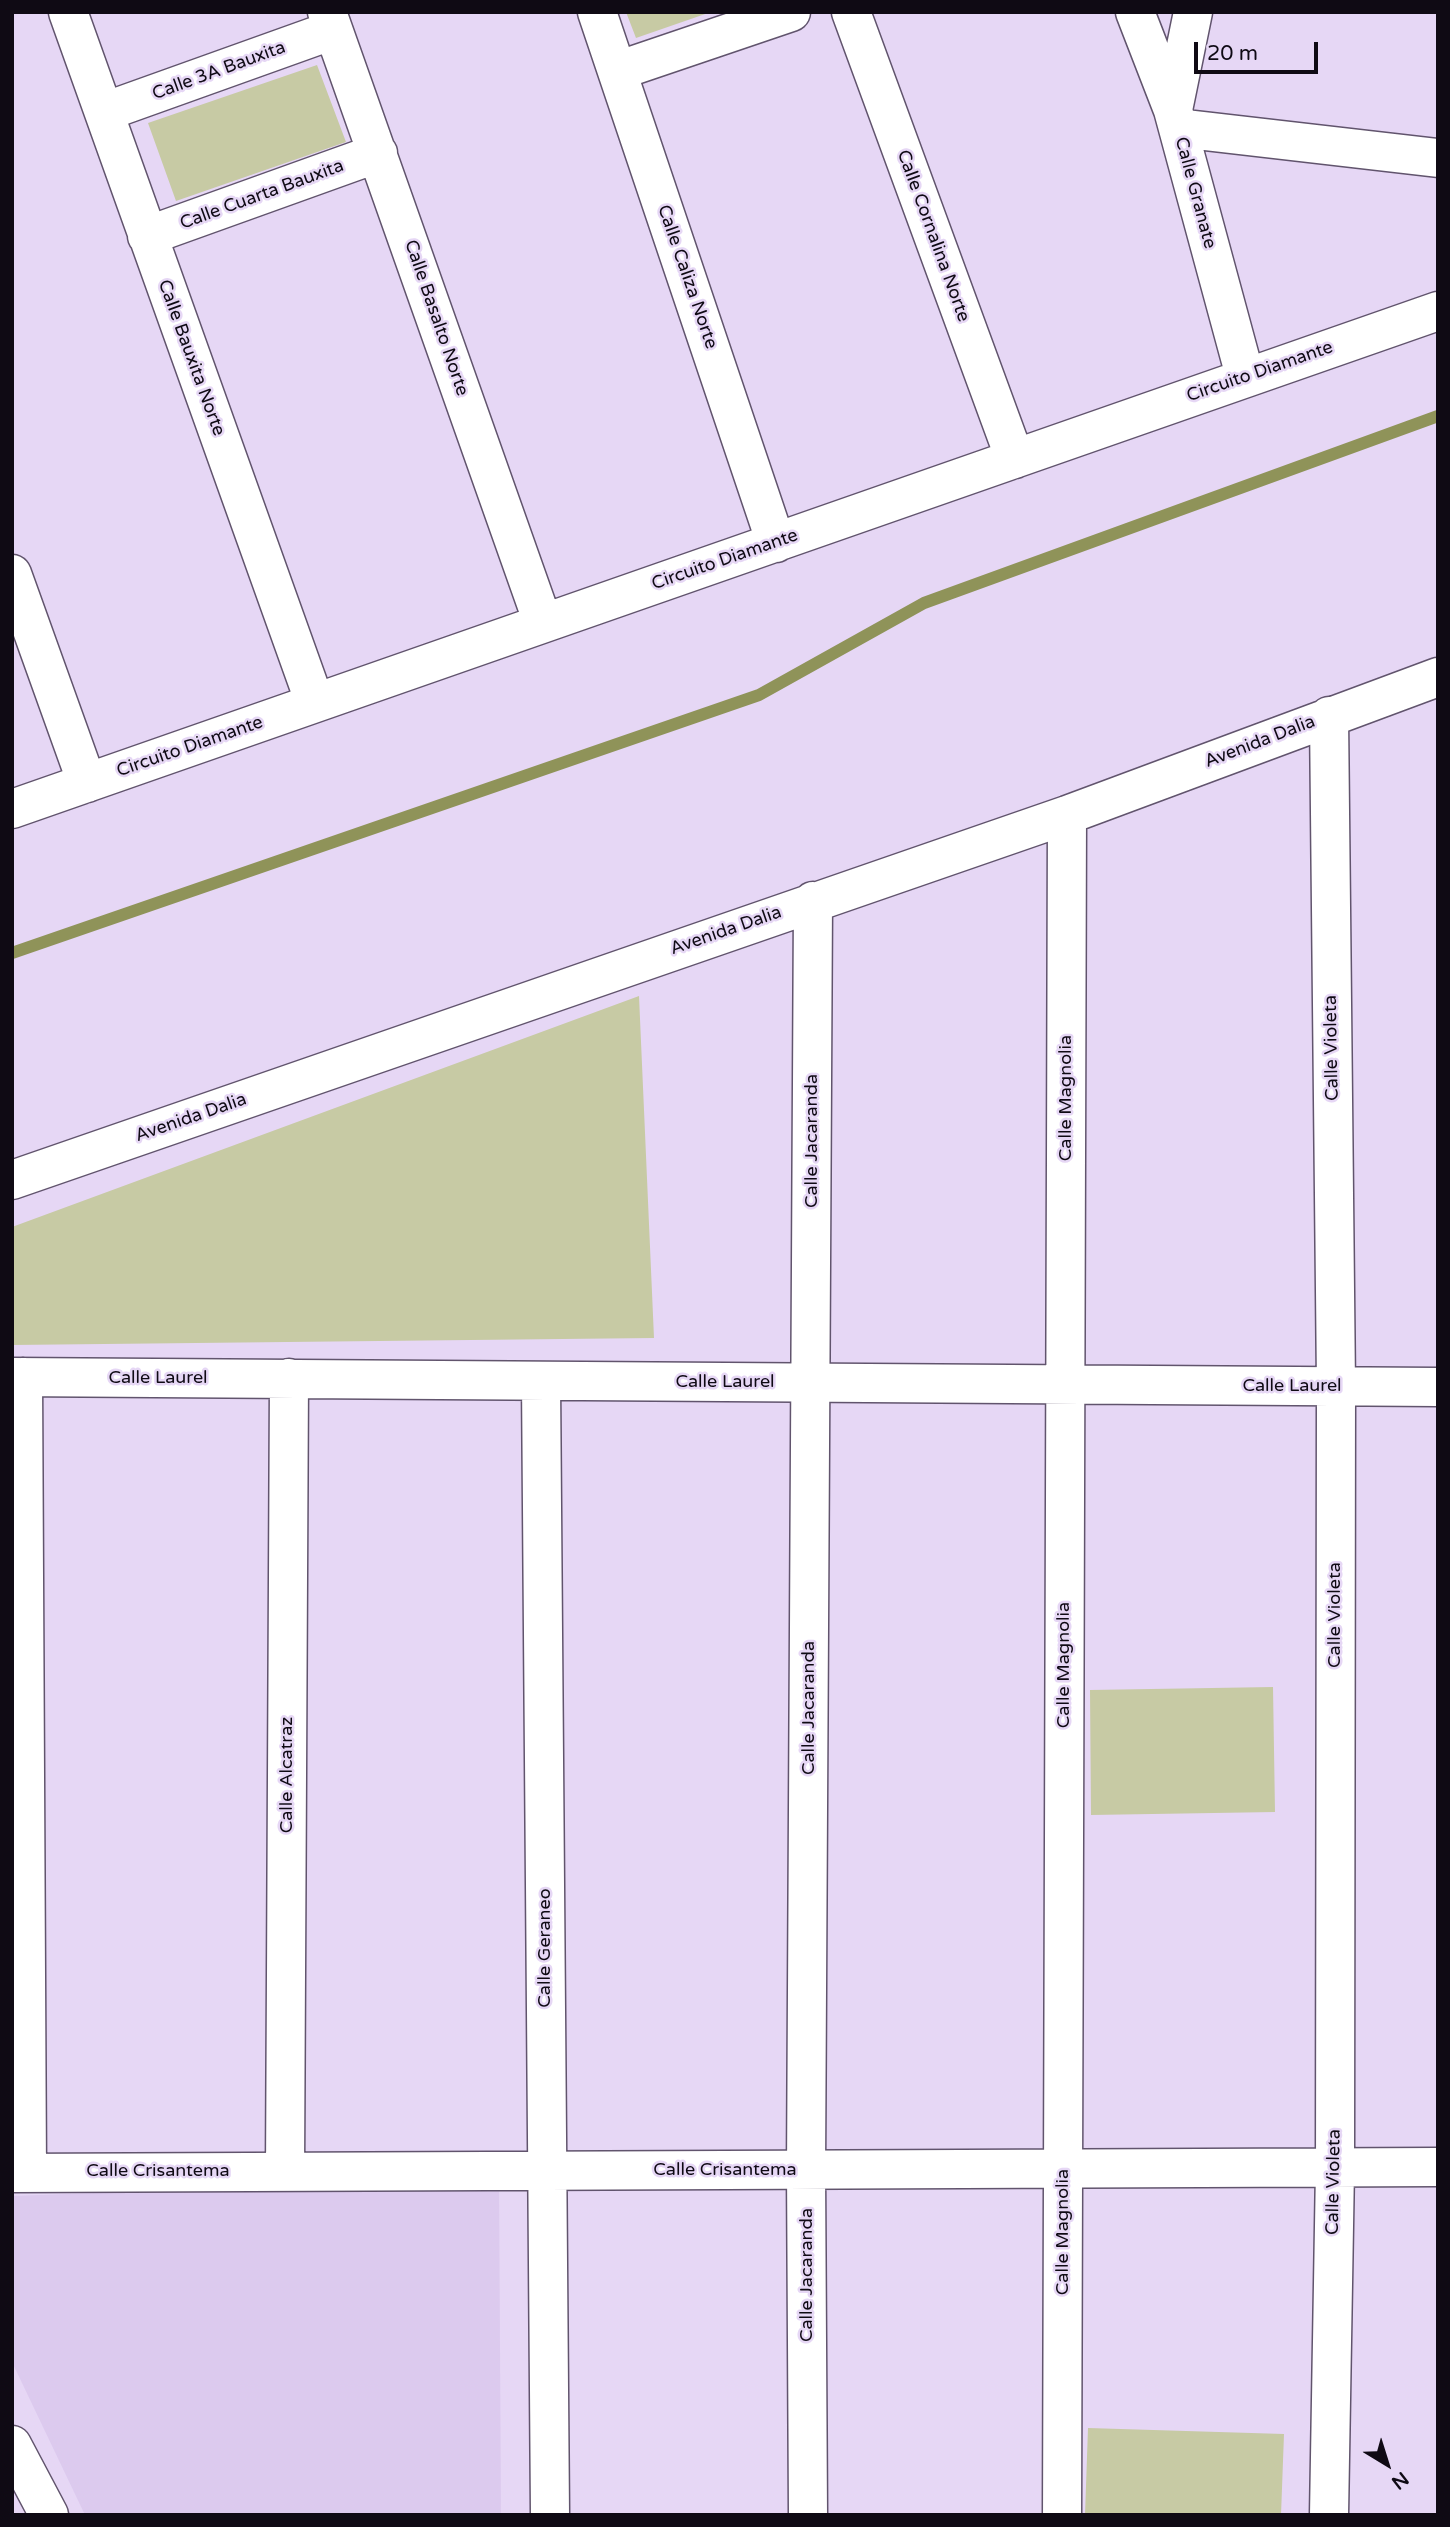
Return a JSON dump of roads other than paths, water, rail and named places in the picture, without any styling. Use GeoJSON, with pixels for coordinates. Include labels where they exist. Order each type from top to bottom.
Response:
{"type":"FeatureCollection","features":[{"type":"Feature","properties":{"kind":"street","name":"Calle Bauxita Norte"},"geometry":{"type":"LineString","coordinates":[[68,12],[315,703]]}},
{"type":"Feature","properties":{"kind":"street","name":"Calle Caliza Norte"},"geometry":{"type":"LineString","coordinates":[[597,12],[776,543]]}},
{"type":"Feature","properties":{"kind":"street"},"geometry":{"type":"LineString","coordinates":[[617,71],[791,12]]}},
{"type":"Feature","properties":{"kind":"street","name":"Calle Cornalina Norte"},"geometry":{"type":"LineString","coordinates":[[851,12],[1015,459]]}},
{"type":"Feature","properties":{"kind":"street","name":"Calle Granate"},"geometry":{"type":"LineString","coordinates":[[1135,12],[1175,119],[1245,376]]}},
{"type":"Feature","properties":{"kind":"street"},"geometry":{"type":"LineString","coordinates":[[1193,12],[1175,119],[1438,158]]}},
{"type":"Feature","properties":{"kind":"street","name":"Calle 3A Bauxita"},"geometry":{"type":"LineString","coordinates":[[104,113],[330,21]]}},
{"type":"Feature","properties":{"kind":"street","name":"Calle Basalto Norte"},"geometry":{"type":"LineString","coordinates":[[330,21],[543,623]]}},
{"type":"Feature","properties":{"kind":"street","name":"Calle Cuarta Bauxita"},"geometry":{"type":"LineString","coordinates":[[147,236],[378,153]]}},
{"type":"Feature","properties":{"kind":"street","name":"Circuito Diamante"},"geometry":{"type":"LineString","coordinates":[[12,809],[776,543],[1245,376],[1438,311]]}},
{"type":"Feature","properties":{"kind":"street"},"geometry":{"type":"LineString","coordinates":[[12,574],[88,783]]}},
{"type":"Feature","properties":{"kind":"street","name":"Avenida Dalia"},"geometry":{"type":"LineString","coordinates":[[12,1180],[813,901],[1068,816],[1438,677]]}},
{"type":"Feature","properties":{"kind":"street","name":"Calle Violeta"},"geometry":{"type":"LineString","coordinates":[[1329,716],[1336,1387],[1335,2168],[1329,2515]]}},
{"type":"Feature","properties":{"kind":"street","name":"Calle Magnolia"},"geometry":{"type":"LineString","coordinates":[[1062,2515],[1068,816]]}},
{"type":"Feature","properties":{"kind":"street","name":"Calle Jacaranda"},"geometry":{"type":"LineString","coordinates":[[808,2515],[806,2169],[813,901]]}},
{"type":"Feature","properties":{"kind":"street"},"geometry":{"type":"LineString","coordinates":[[17,1377],[20,2172]]}},
{"type":"Feature","properties":{"kind":"street","name":"Calle Laurel"},"geometry":{"type":"LineString","coordinates":[[17,1377],[1438,1387]]}},
{"type":"Feature","properties":{"kind":"street","name":"Calle Alcatraz"},"geometry":{"type":"LineString","coordinates":[[285,2171],[289,1378]]}},
{"type":"Feature","properties":{"kind":"street","name":"Calle Geraneo"},"geometry":{"type":"LineString","coordinates":[[541,1381],[550,2515]]}},
{"type":"Feature","properties":{"kind":"street","name":"Calle Crisantema"},"geometry":{"type":"LineString","coordinates":[[20,2172],[1438,2167]]}},
{"type":"Feature","properties":{"kind":"street"},"geometry":{"type":"LineString","coordinates":[[12,2445],[48,2515]]}},
{"type":"Feature","properties":{"kind":"waterway"},"geometry":{"type":"LineString","coordinates":[[12,953],[759,695],[924,603],[1438,416]]}}]}
